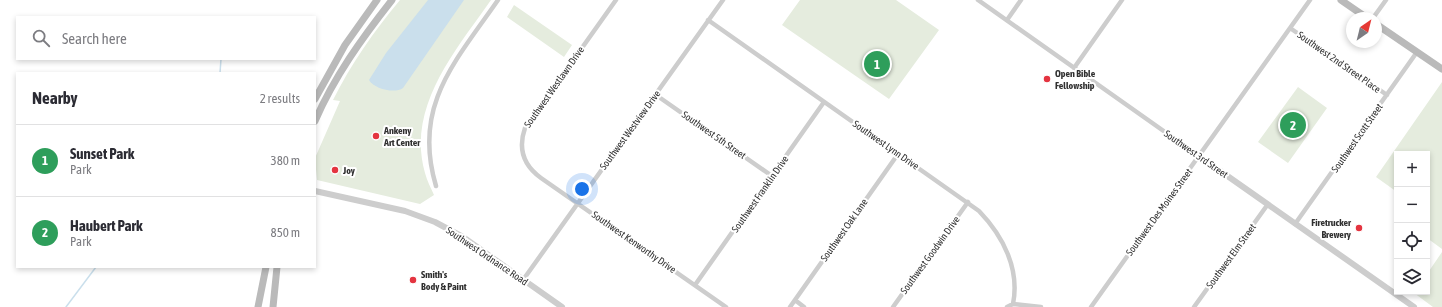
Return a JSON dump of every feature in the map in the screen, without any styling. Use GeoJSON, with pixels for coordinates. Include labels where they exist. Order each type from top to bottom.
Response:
{"type":"FeatureCollection","features":[{"type":"Feature","properties":{"kind":"main road"},"geometry":{"type":"LineString","coordinates":[[316,97],[346,45],[377,0]]}},
{"type":"Feature","properties":{"kind":"main road"},"geometry":{"type":"LineString","coordinates":[[316,120],[327,96],[353,52],[392,0]]}},
{"type":"Feature","properties":{"kind":"main road"},"geometry":{"type":"LineString","coordinates":[[1341,0],[1359,12]]}},
{"type":"Feature","properties":{"kind":"main road"},"geometry":{"type":"LineString","coordinates":[[1382,28],[1442,69]]}},
{"type":"Feature","properties":{"kind":"main road"},"geometry":{"type":"LineString","coordinates":[[258,307],[266,268]]}},
{"type":"Feature","properties":{"kind":"main road"},"geometry":{"type":"LineString","coordinates":[[273,307],[277,268]]}},
{"type":"Feature","properties":{"kind":"street"},"geometry":{"type":"LineString","coordinates":[[436,186],[430,161],[428,139],[434,103],[450,70],[498,0]]}},
{"type":"Feature","properties":{"kind":"street","name":"Southwest Westlawn Drive"},"geometry":{"type":"LineString","coordinates":[[541,178],[529,167],[523,156],[521,144],[525,128],[616,0]]}},
{"type":"Feature","properties":{"kind":"street","name":"Southwest Westview Drive"},"geometry":{"type":"LineString","coordinates":[[523,280],[723,0]]}},
{"type":"Feature","properties":{"kind":"street","name":"Southwest 3rd Street"},"geometry":{"type":"LineString","coordinates":[[978,0],[1414,307]]}},
{"type":"Feature","properties":{"kind":"street"},"geometry":{"type":"LineString","coordinates":[[1007,20],[1021,0]]}},
{"type":"Feature","properties":{"kind":"street"},"geometry":{"type":"LineString","coordinates":[[1074,68],[1122,0]]}},
{"type":"Feature","properties":{"kind":"street","name":"Southwest Des Moines Street"},"geometry":{"type":"LineString","coordinates":[[1091,307],[1310,0]]}},
{"type":"Feature","properties":{"kind":"street"},"geometry":{"type":"LineString","coordinates":[[1377,12],[1386,0]]}},
{"type":"Feature","properties":{"kind":"street","name":"Southwest Lynn Drive"},"geometry":{"type":"LineString","coordinates":[[708,20],[968,202],[988,220],[1003,242],[1013,270],[1015,295],[1013,304]]}},
{"type":"Feature","properties":{"kind":"street","name":"Southwest 2nd Street Place"},"geometry":{"type":"LineString","coordinates":[[1290,28],[1387,95]]}},
{"type":"Feature","properties":{"kind":"street","name":"Southwest Scott Street"},"geometry":{"type":"LineString","coordinates":[[1296,224],[1417,52]]}},
{"type":"Feature","properties":{"kind":"street","name":"Southwest 5th Street"},"geometry":{"type":"LineString","coordinates":[[656,95],[772,176]]}},
{"type":"Feature","properties":{"kind":"street","name":"Southwest Franklin Drive"},"geometry":{"type":"LineString","coordinates":[[695,285],[824,102]]}},
{"type":"Feature","properties":{"kind":"street","name":"Southwest Oak Lane"},"geometry":{"type":"LineString","coordinates":[[790,307],[898,154]]}},
{"type":"Feature","properties":{"kind":"street","name":"Southwest Kenworthy Drive"},"geometry":{"type":"LineString","coordinates":[[541,178],[726,307]]}},
{"type":"Feature","properties":{"kind":"street","name":"Southwest Ordnance Road"},"geometry":{"type":"LineString","coordinates":[[316,191],[405,212],[435,222],[463,237],[562,307]]}},
{"type":"Feature","properties":{"kind":"street","name":"Southwest Goodwin Drive"},"geometry":{"type":"LineString","coordinates":[[893,307],[968,202]]}},
{"type":"Feature","properties":{"kind":"street","name":"Southwest Elm Street"},"geometry":{"type":"LineString","coordinates":[[1194,307],[1268,204]]}},
{"type":"Feature","properties":{"kind":"street"},"geometry":{"type":"LineString","coordinates":[[795,300],[804,307]]}},
{"type":"Feature","properties":{"kind":"street"},"geometry":{"type":"LineString","coordinates":[[1007,307],[1013,304],[1041,307]]}},
{"type":"Feature","properties":{"kind":"shaded area"},"geometry":{"type":"Polygon","coordinates":[[[400,0],[491,0],[450,59],[428,102],[422,125],[421,149],[425,173],[434,195],[420,204],[317,180],[316,156],[340,101],[333,100],[347,74],[381,24],[400,0]]]}},
{"type":"Feature","properties":{"kind":"shaded area"},"geometry":{"type":"Polygon","coordinates":[[[800,0],[896,0],[939,30],[889,99],[782,25],[800,0]]]}},
{"type":"Feature","properties":{"kind":"shaded area"},"geometry":{"type":"Polygon","coordinates":[[[514,5],[572,45],[564,57],[507,17],[514,5]]]}},
{"type":"Feature","properties":{"kind":"shaded area"},"geometry":{"type":"Polygon","coordinates":[[[1442,82],[1442,249],[1430,240],[1430,151],[1394,151],[1442,82]]]}},
{"type":"Feature","properties":{"kind":"shaded area"},"geometry":{"type":"Polygon","coordinates":[[[1298,87],[1327,108],[1288,163],[1258,142],[1298,87]]]}},
{"type":"Feature","properties":{"kind":"shaded area"},"geometry":{"type":"Polygon","coordinates":[[[1394,151],[1394,190],[1376,177],[1394,151]]]}},
{"type":"Feature","properties":{"kind":"shaded area"},"geometry":{"type":"Polygon","coordinates":[[[1442,252],[1442,307],[1433,307],[1417,295],[1430,295],[1430,270],[1442,252]]]}},
{"type":"Feature","properties":{"kind":"water"},"geometry":{"type":"Polygon","coordinates":[[[428,0],[464,0],[403,88],[395,91],[385,90],[375,86],[369,80],[386,53],[428,0]]]}},
{"type":"Feature","properties":{"kind":"waterway"},"geometry":{"type":"LineString","coordinates":[[220,72],[221,60]]}},
{"type":"Feature","properties":{"kind":"waterway"},"geometry":{"type":"LineString","coordinates":[[66,307],[95,268]]}},
{"type":"Feature","properties":{"kind":"place","name":"Sunset Park"},"geometry":{"type":"Point","coordinates":[877,64]}},
{"type":"Feature","properties":{"kind":"place","name":"Open Bible Fellowship"},"geometry":{"type":"Point","coordinates":[1047,79]}},
{"type":"Feature","properties":{"kind":"place","name":"Haubert Park"},"geometry":{"type":"Point","coordinates":[1293,125]}},
{"type":"Feature","properties":{"kind":"place","name":"Ankeny Art Center"},"geometry":{"type":"Point","coordinates":[376,136]}},
{"type":"Feature","properties":{"kind":"place","name":"Joy"},"geometry":{"type":"Point","coordinates":[335,170]}},
{"type":"Feature","properties":{"kind":"place","name":"Firetrucker Brewery"},"geometry":{"type":"Point","coordinates":[1359,228]}},
{"type":"Feature","properties":{"kind":"place","name":"Smith's Body & Paint"},"geometry":{"type":"Point","coordinates":[413,280]}}]}
